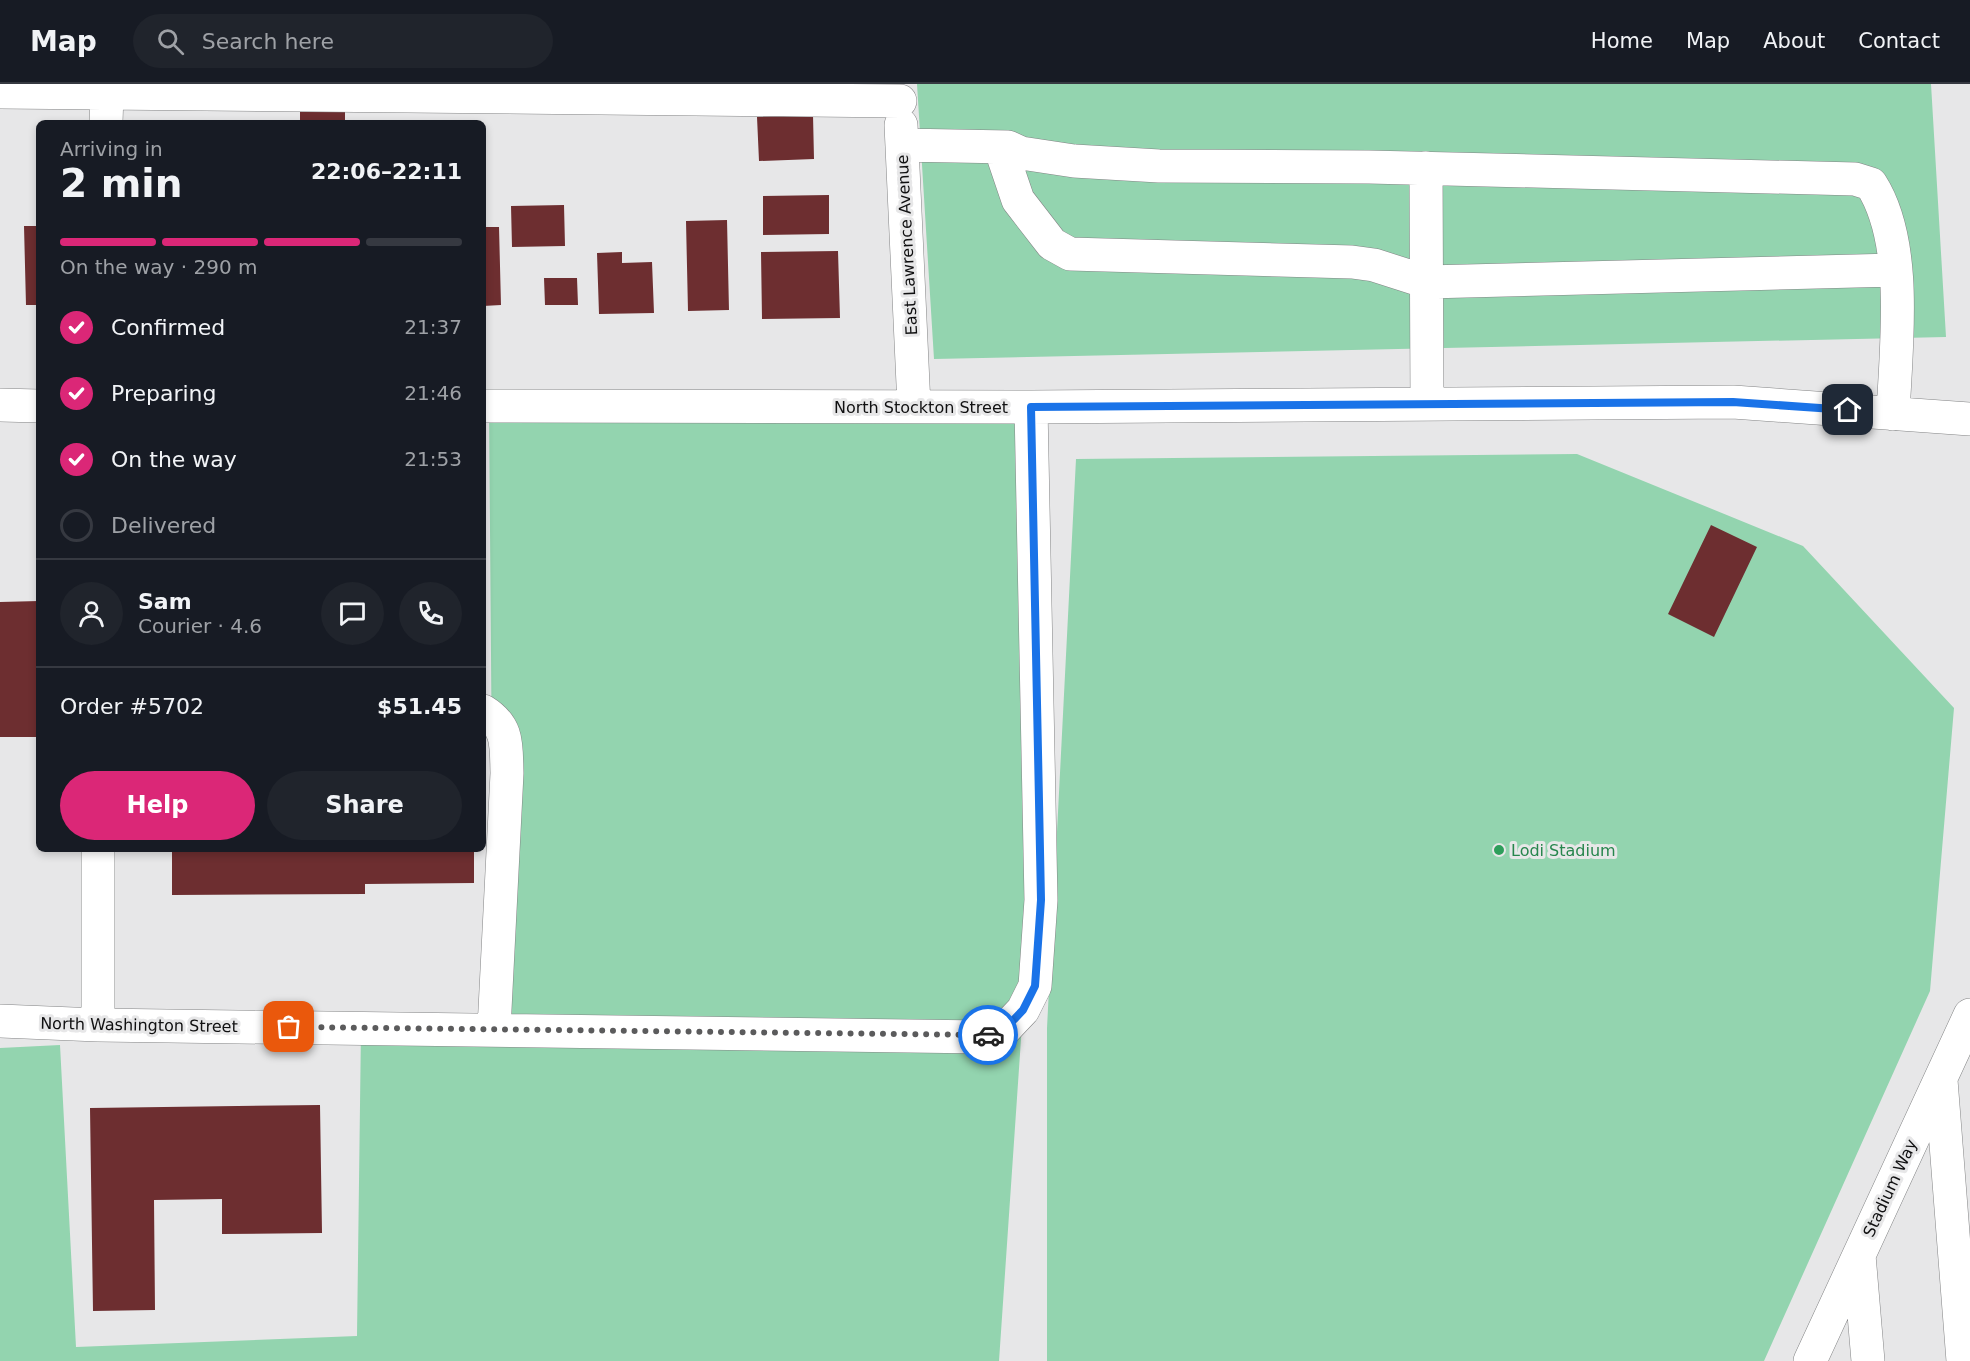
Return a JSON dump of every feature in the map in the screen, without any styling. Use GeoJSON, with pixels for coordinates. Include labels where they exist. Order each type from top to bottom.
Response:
{"type":"FeatureCollection","features":[{"type":"Feature","properties":{"kind":"street"},"geometry":{"type":"LineString","coordinates":[[0,92],[107,108],[526,91],[900,92]]}},
{"type":"Feature","properties":{"kind":"street","name":"East Lawrence Avenue"},"geometry":{"type":"LineString","coordinates":[[900,92],[914,406]]}},
{"type":"Feature","properties":{"kind":"street"},"geometry":{"type":"LineString","coordinates":[[902,145],[1000,147],[1074,161],[1149,165],[1426,168],[1855,179],[1871,184],[1882,201],[1889,229],[1898,317],[1893,414]]}},
{"type":"Feature","properties":{"kind":"street"},"geometry":{"type":"LineString","coordinates":[[1000,147],[1018,200],[1052,244],[1070,254],[1352,262],[1374,265],[1427,282],[1895,270]]}},
{"type":"Feature","properties":{"kind":"street"},"geometry":{"type":"LineString","coordinates":[[1426,168],[1427,404]]}},
{"type":"Feature","properties":{"kind":"street","name":"North Stockton Street"},"geometry":{"type":"LineString","coordinates":[[486,406],[1031,407],[1733,402],[1970,419]]}},
{"type":"Feature","properties":{"kind":"street"},"geometry":{"type":"LineString","coordinates":[[0,405],[36,406]]}},
{"type":"Feature","properties":{"kind":"street","name":"North Washington Street"},"geometry":{"type":"LineString","coordinates":[[0,1021],[98,1025],[983,1037],[1005,1029],[1023,1010],[1035,986],[1041,900],[1031,407]]}},
{"type":"Feature","properties":{"kind":"street"},"geometry":{"type":"LineString","coordinates":[[486,713],[499,723],[506,740],[507,751],[494,1029]]}},
{"type":"Feature","properties":{"kind":"street"},"geometry":{"type":"LineString","coordinates":[[98,852],[98,1025]]}},
{"type":"Feature","properties":{"kind":"street","name":"Stadium Way"},"geometry":{"type":"LineString","coordinates":[[1810,1361],[1970,1015]]}},
{"type":"Feature","properties":{"kind":"street"},"geometry":{"type":"LineString","coordinates":[[1941,1078],[1963,1361]]}},
{"type":"Feature","properties":{"kind":"street"},"geometry":{"type":"LineString","coordinates":[[1859,1254],[1868,1361]]}},
{"type":"Feature","properties":{"kind":"green space"},"geometry":{"type":"Polygon","coordinates":[[[917,84],[1931,84],[1946,337],[934,359],[917,84]]]}},
{"type":"Feature","properties":{"kind":"green space"},"geometry":{"type":"Polygon","coordinates":[[[489,406],[1031,407],[1023,1010],[999,1361],[0,1361],[0,1048],[60,1045],[76,1347],[357,1336],[361,1028],[494,1024],[489,406]]]}},
{"type":"Feature","properties":{"kind":"green space","name":"Lodi Stadium"},"geometry":{"type":"Polygon","coordinates":[[[1577,454],[1803,546],[1954,708],[1930,991],[1764,1361],[1047,1361],[1047,1028],[1076,459],[1577,454]]]}},
{"type":"Feature","properties":{"kind":"building"},"geometry":{"type":"Polygon","coordinates":[[[300,109],[345,109],[345,120],[300,120],[300,109]]]}},
{"type":"Feature","properties":{"kind":"building"},"geometry":{"type":"Polygon","coordinates":[[[813,115],[814,159],[759,161],[757,117],[813,115]]]}},
{"type":"Feature","properties":{"kind":"building"},"geometry":{"type":"Polygon","coordinates":[[[829,195],[829,234],[763,235],[763,196],[829,195]]]}},
{"type":"Feature","properties":{"kind":"building"},"geometry":{"type":"Polygon","coordinates":[[[564,205],[565,246],[512,247],[511,206],[564,205]]]}},
{"type":"Feature","properties":{"kind":"building"},"geometry":{"type":"Polygon","coordinates":[[[727,220],[729,310],[688,311],[686,221],[727,220]]]}},
{"type":"Feature","properties":{"kind":"building"},"geometry":{"type":"Polygon","coordinates":[[[24,226],[36,226],[36,305],[26,305],[24,226]]]}},
{"type":"Feature","properties":{"kind":"building"},"geometry":{"type":"Polygon","coordinates":[[[486,227],[499,227],[501,305],[486,306],[486,227]]]}},
{"type":"Feature","properties":{"kind":"building"},"geometry":{"type":"Polygon","coordinates":[[[838,251],[840,318],[762,319],[761,252],[838,251]]]}},
{"type":"Feature","properties":{"kind":"building"},"geometry":{"type":"Polygon","coordinates":[[[622,252],[622,263],[652,262],[654,313],[599,314],[597,253],[622,252]]]}},
{"type":"Feature","properties":{"kind":"building"},"geometry":{"type":"Polygon","coordinates":[[[544,278],[577,278],[578,305],[545,305],[544,278]]]}},
{"type":"Feature","properties":{"kind":"building"},"geometry":{"type":"Polygon","coordinates":[[[1711,525],[1757,547],[1714,637],[1668,614],[1711,525]]]}},
{"type":"Feature","properties":{"kind":"building"},"geometry":{"type":"Polygon","coordinates":[[[36,601],[36,737],[0,737],[0,602],[36,601]]]}},
{"type":"Feature","properties":{"kind":"building"},"geometry":{"type":"Polygon","coordinates":[[[172,852],[474,852],[474,883],[365,884],[365,894],[172,895],[172,852]]]}},
{"type":"Feature","properties":{"kind":"building"},"geometry":{"type":"Polygon","coordinates":[[[320,1105],[322,1233],[222,1234],[222,1199],[154,1200],[155,1310],[93,1311],[90,1108],[320,1105]]]}},
{"type":"Feature","properties":{"kind":"way so far"},"geometry":{"type":"LineString","coordinates":[[289,1027],[983,1037],[988,1035]]}},
{"type":"Feature","properties":{"kind":"place","name":"Lodi Stadium"},"geometry":{"type":"Point","coordinates":[1499,850]}},
{"type":"Feature","properties":{"kind":"route"},"geometry":{"type":"LineString","coordinates":[[988,1035],[1005,1029],[1023,1010],[1035,986],[1041,900],[1031,407],[1733,402],[1848,410]]}}]}
